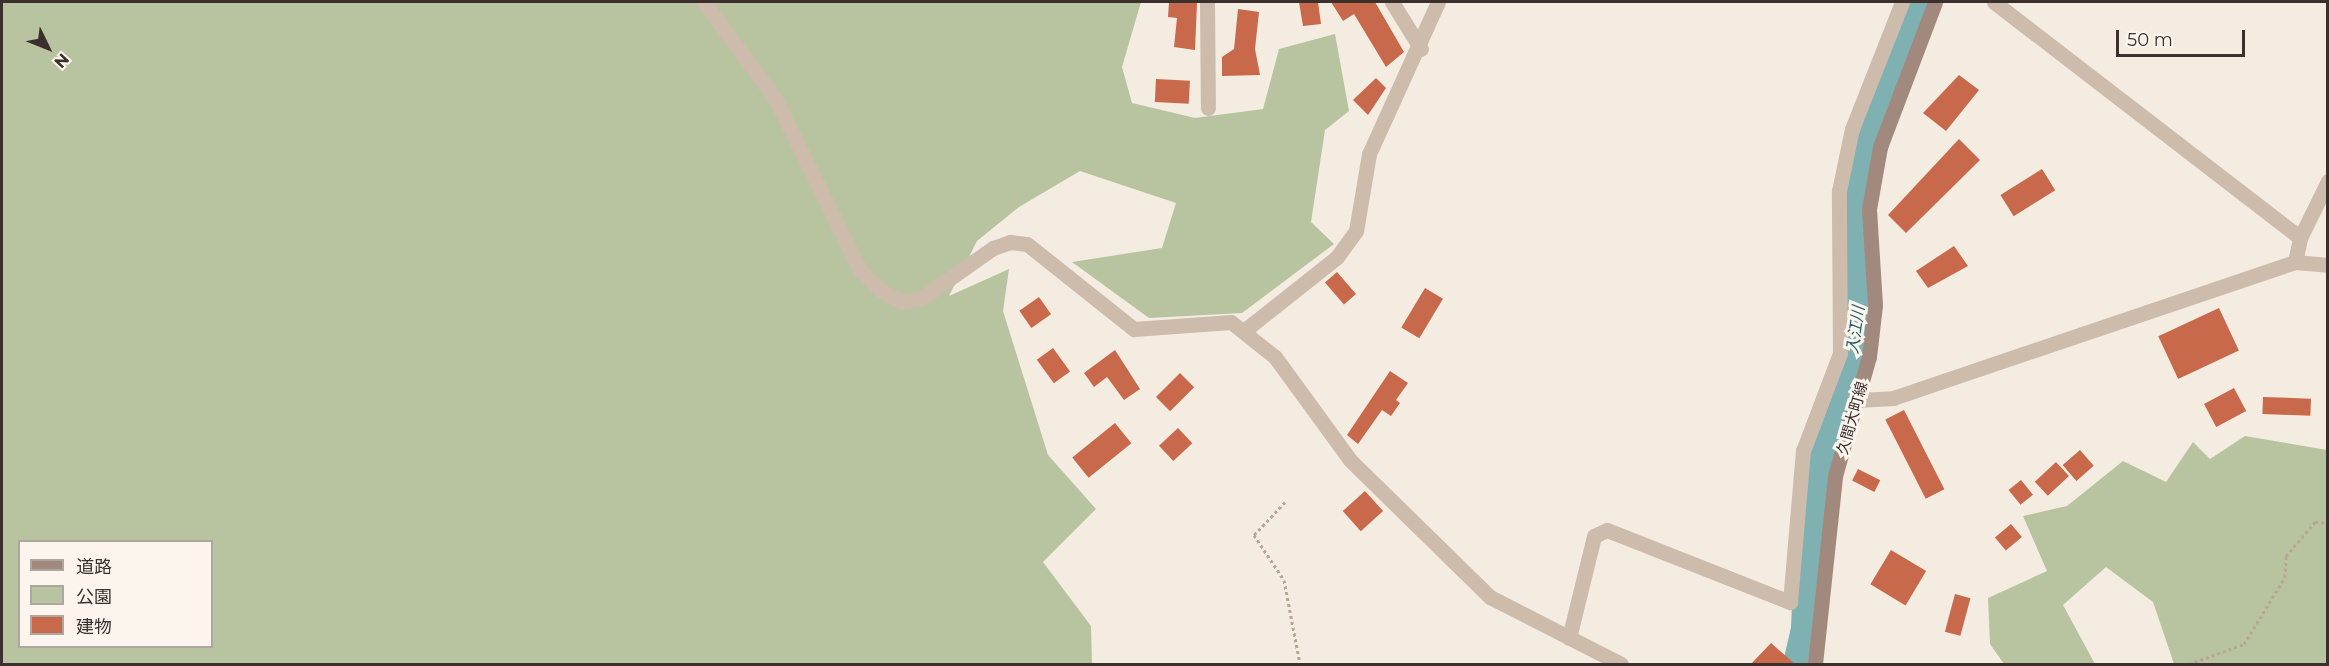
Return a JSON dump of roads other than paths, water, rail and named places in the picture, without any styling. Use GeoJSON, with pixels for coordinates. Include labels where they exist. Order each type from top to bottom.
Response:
{"type":"FeatureCollection","features":[{"type":"Feature","properties":{"kind":"main road","name":"久間大町線"},"geometry":{"type":"LineString","coordinates":[[1815,664],[1835,476],[1869,357],[1875,305],[1869,209],[1880,147],[1935,2]]}},
{"type":"Feature","properties":{"kind":"street"},"geometry":{"type":"LineString","coordinates":[[704,2],[776,100],[860,270],[881,291],[903,302],[922,298],[1010,242],[1027,244],[1134,329],[1232,322],[1245,330],[1275,357],[1350,460],[1490,597],[1622,664]]}},
{"type":"Feature","properties":{"kind":"street"},"geometry":{"type":"LineString","coordinates":[[1207,2],[1208,108]]}},
{"type":"Feature","properties":{"kind":"street"},"geometry":{"type":"LineString","coordinates":[[1392,2],[1421,49]]}},
{"type":"Feature","properties":{"kind":"street"},"geometry":{"type":"LineString","coordinates":[[1245,330],[1337,257],[1356,231],[1369,154],[1421,49],[1438,2]]}},
{"type":"Feature","properties":{"kind":"street"},"geometry":{"type":"LineString","coordinates":[[1569,638],[1594,536],[1607,530],[1790,602],[1803,451],[1840,353],[1839,190],[1852,129],[1902,2]]}},
{"type":"Feature","properties":{"kind":"street"},"geometry":{"type":"LineString","coordinates":[[1994,2],[2300,238]]}},
{"type":"Feature","properties":{"kind":"street"},"geometry":{"type":"LineString","coordinates":[[2295,262],[2300,238],[2328,181]]}},
{"type":"Feature","properties":{"kind":"street"},"geometry":{"type":"LineString","coordinates":[[1857,400],[1893,398],[2295,262],[2328,265]]}},
{"type":"Feature","properties":{"kind":"waterway","name":"入江川"},"geometry":{"type":"LineString","coordinates":[[1799,664],[1807,628],[1813,493],[1854,354],[1861,303],[1853,198],[1869,123],[1918,2]]}}]}
